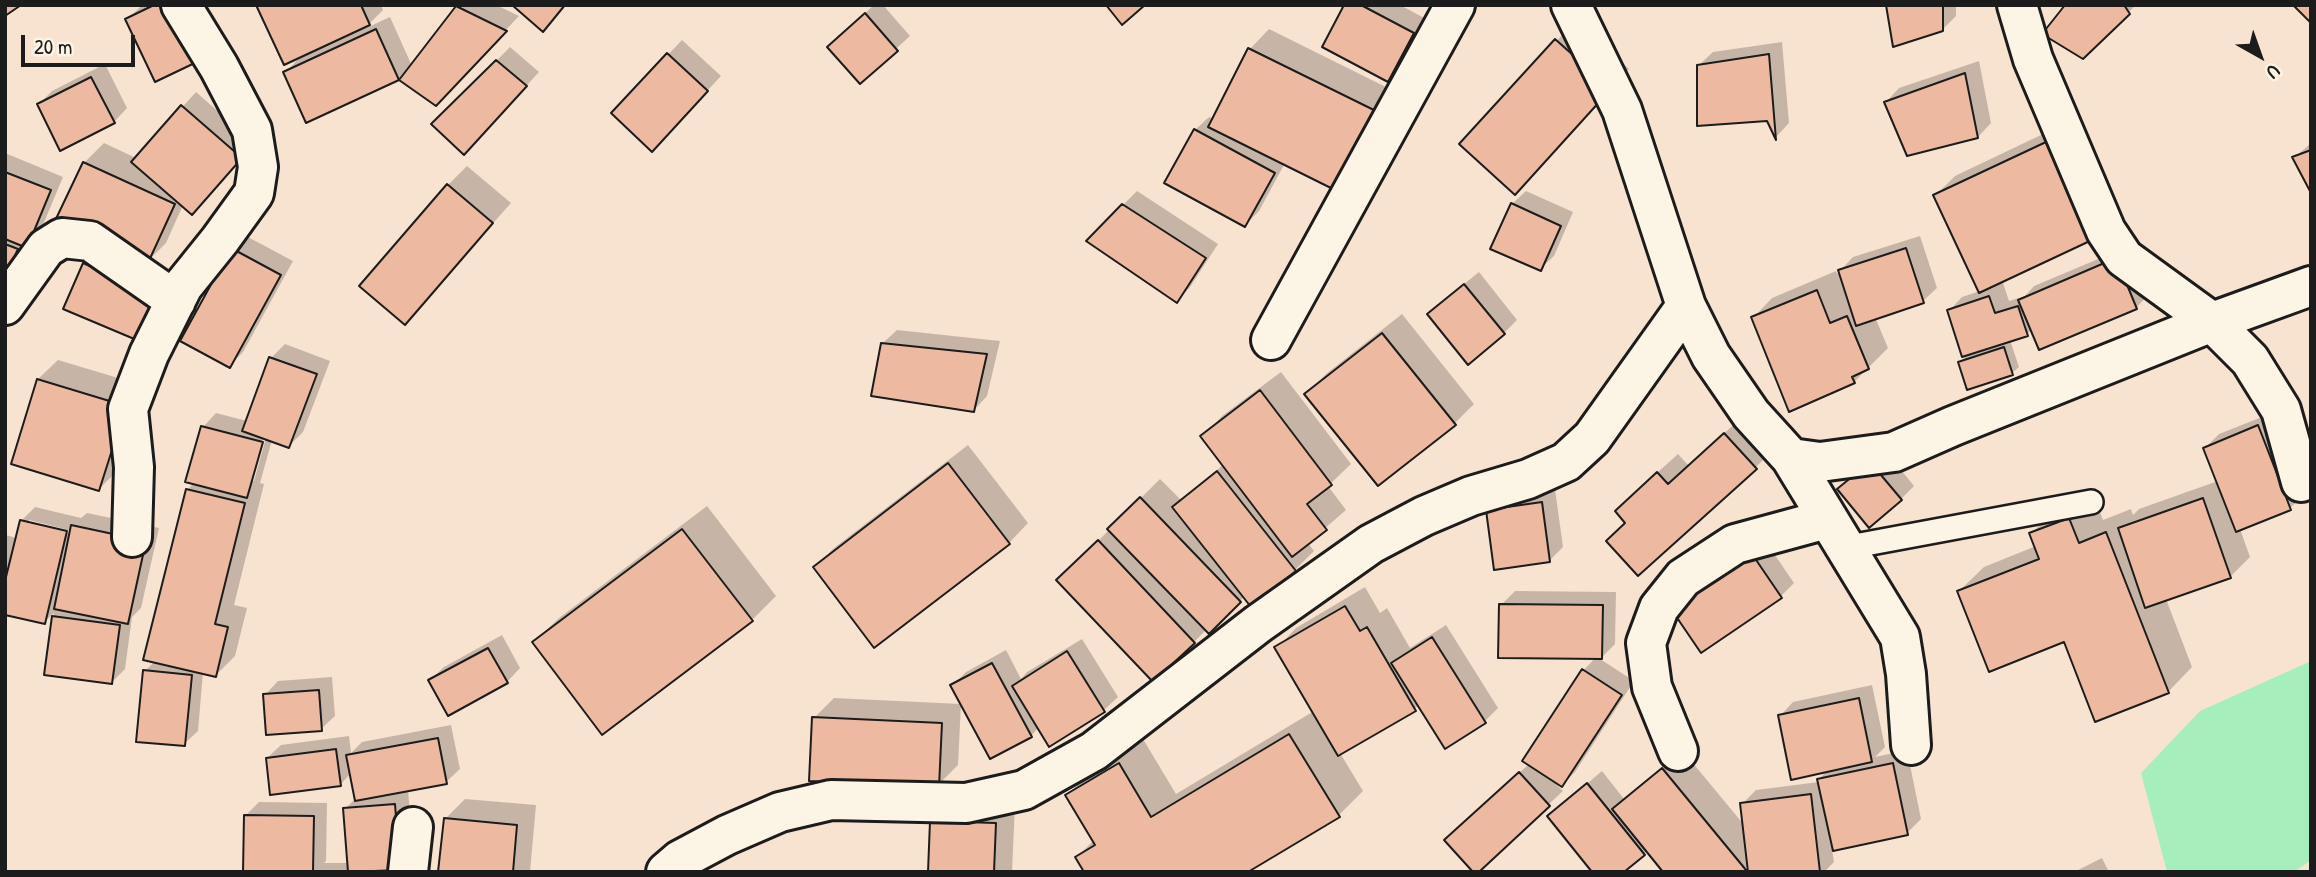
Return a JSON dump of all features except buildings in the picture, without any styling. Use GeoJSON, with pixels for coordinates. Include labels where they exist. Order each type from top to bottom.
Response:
{"type":"FeatureCollection","features":[{"type":"Feature","properties":{"kind":"street"},"geometry":{"type":"LineString","coordinates":[[132,537],[134,467],[128,409],[149,354],[183,286],[254,193],[258,167],[252,130],[219,67],[181,5]]}},
{"type":"Feature","properties":{"kind":"street"},"geometry":{"type":"LineString","coordinates":[[1271,340],[1455,5]]}},
{"type":"Feature","properties":{"kind":"street"},"geometry":{"type":"LineString","coordinates":[[1571,5],[1622,110],[1686,306],[1718,366],[1751,414],[1791,458],[1900,637],[1906,674],[1911,745]]}},
{"type":"Feature","properties":{"kind":"street"},"geometry":{"type":"LineString","coordinates":[[2017,5],[2033,59],[2106,231],[2124,258],[2212,322],[2250,360],[2281,410],[2301,482]]}},
{"type":"Feature","properties":{"kind":"street"},"geometry":{"type":"LineString","coordinates":[[5,305],[46,248],[62,238],[90,241],[176,301]]}},
{"type":"Feature","properties":{"kind":"street"},"geometry":{"type":"LineString","coordinates":[[1791,458],[1820,462],[1894,453],[1953,426],[2212,322],[2311,286]]}},
{"type":"Feature","properties":{"kind":"street"},"geometry":{"type":"LineString","coordinates":[[666,872],[680,860],[727,835],[780,812],[831,800],[966,803],[1024,790],[1094,751],[1258,624],[1371,544],[1424,516],[1471,496],[1528,479],[1566,463],[1592,438],[1686,306]]}},
{"type":"Feature","properties":{"kind":"street"},"geometry":{"type":"LineString","coordinates":[[1678,751],[1653,687],[1646,643],[1659,608],[1683,578],[1735,544],[1835,533]]}},
{"type":"Feature","properties":{"kind":"street"},"geometry":{"type":"LineString","coordinates":[[408,872],[413,827]]}},
{"type":"Feature","properties":{"kind":"lane"},"geometry":{"type":"LineString","coordinates":[[1835,533],[2091,502]]}},
{"type":"Feature","properties":{"kind":"green space"},"geometry":{"type":"Polygon","coordinates":[[[2311,661],[2311,860],[2294,872],[2167,872],[2141,773],[2200,711],[2311,661]]]}}]}
